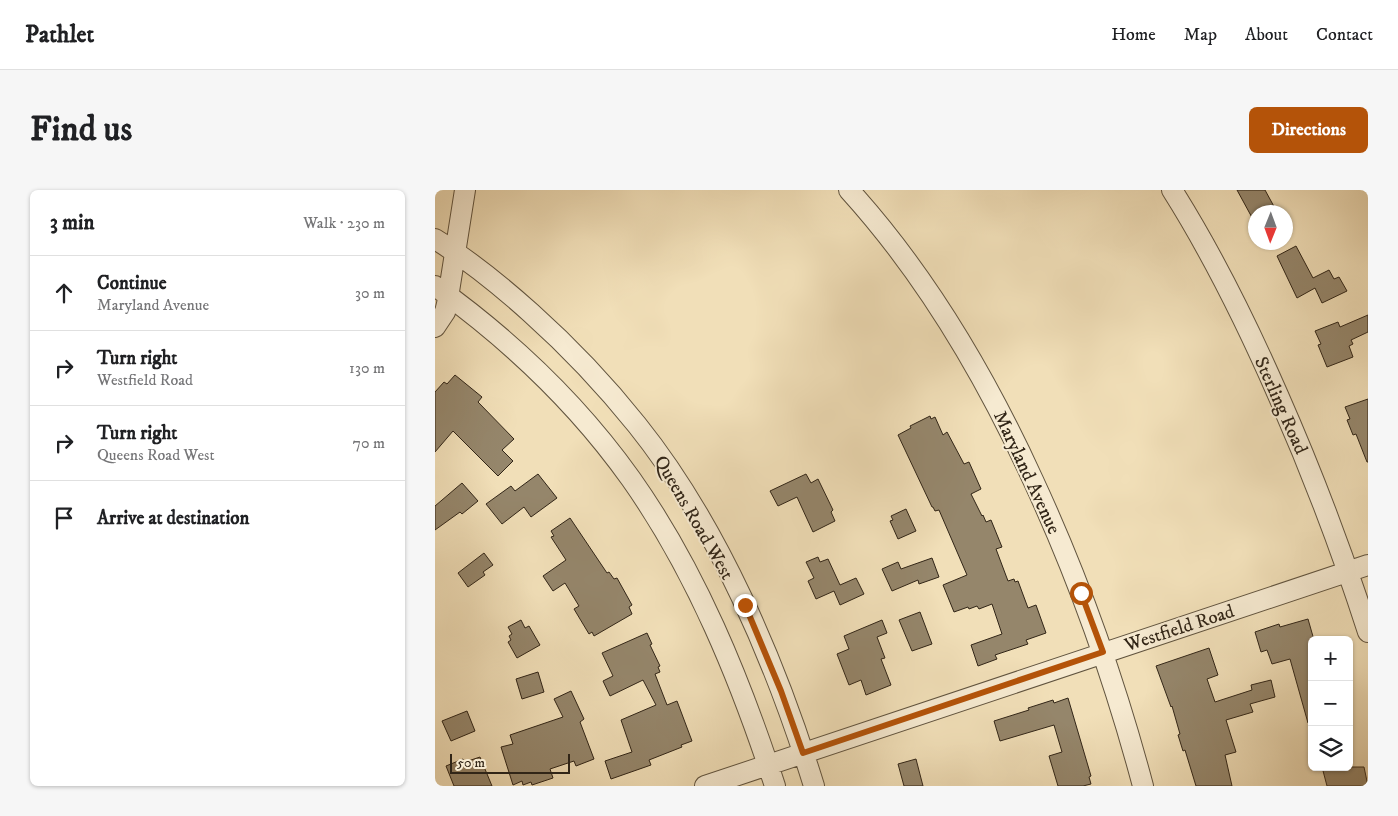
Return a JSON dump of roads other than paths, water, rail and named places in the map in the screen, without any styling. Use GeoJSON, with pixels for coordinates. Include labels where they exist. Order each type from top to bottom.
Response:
{"type":"FeatureCollection","features":[{"type":"Feature","properties":{"kind":"street"},"geometry":{"type":"LineString","coordinates":[[435,327],[445,312],[442,291],[455,253],[465,190]]}},
{"type":"Feature","properties":{"kind":"street","name":"Maryland Avenue"},"geometry":{"type":"LineString","coordinates":[[849,190],[900,251],[927,288],[986,383],[1012,435],[1059,537],[1103,652],[1143,786]]}},
{"type":"Feature","properties":{"kind":"street","name":"Sterling Road"},"geometry":{"type":"LineString","coordinates":[[1172,190],[1216,264],[1246,323],[1311,471],[1349,571],[1368,632]]}},
{"type":"Feature","properties":{"kind":"street","name":"Queens Road West"},"geometry":{"type":"LineString","coordinates":[[435,239],[513,298],[571,351],[637,425],[656,450],[697,513],[745,605],[781,691],[815,786]]}},
{"type":"Feature","properties":{"kind":"street","name":"Queens Road West"},"geometry":{"type":"LineString","coordinates":[[442,291],[497,333],[539,372],[575,410],[612,454],[643,498],[670,540],[709,616],[741,692],[769,765],[775,786]]}},
{"type":"Feature","properties":{"kind":"street","name":"Westfield Road"},"geometry":{"type":"LineString","coordinates":[[705,786],[1368,565]]}}]}
